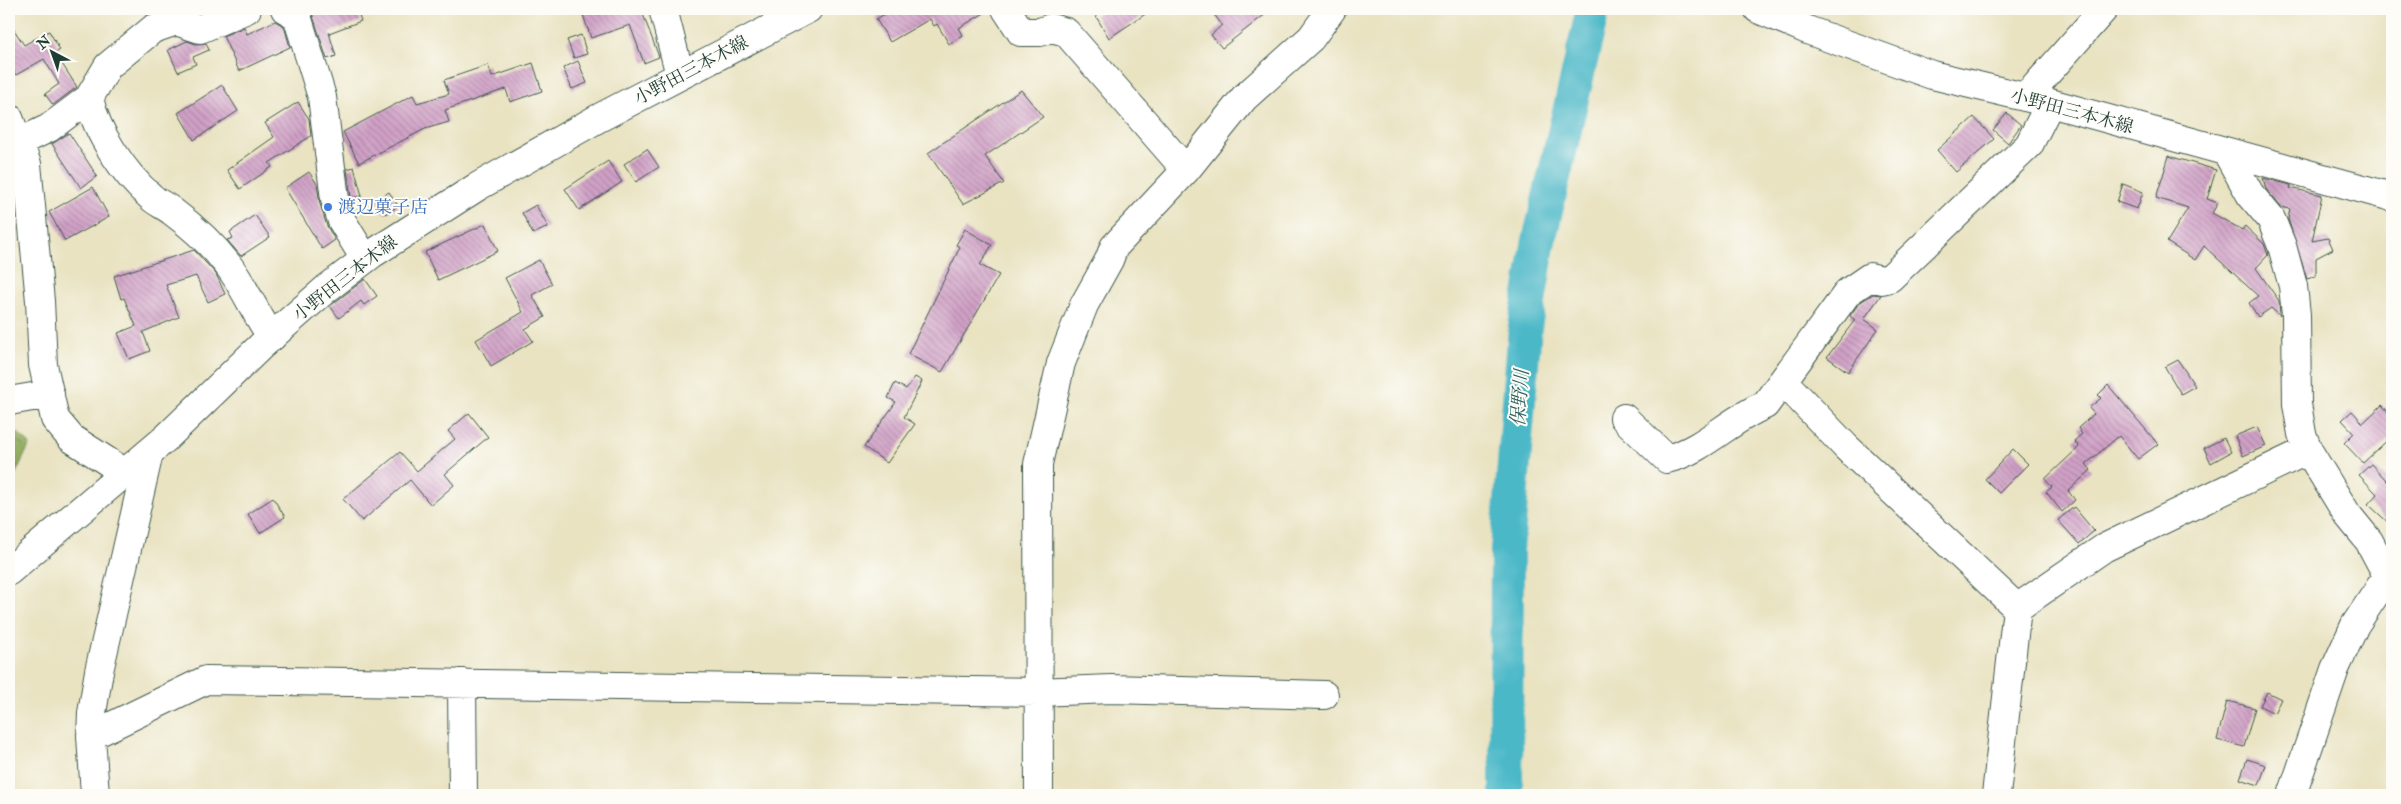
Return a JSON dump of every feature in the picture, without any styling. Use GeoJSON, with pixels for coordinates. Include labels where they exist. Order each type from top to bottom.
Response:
{"type":"FeatureCollection","features":[{"type":"Feature","properties":{"kind":"street"},"geometry":{"type":"LineString","coordinates":[[124,472],[71,438],[54,419],[43,364],[40,301],[27,164],[14,130],[49,128],[89,98],[108,66],[153,29],[176,21],[200,29],[247,9]]}},
{"type":"Feature","properties":{"kind":"street"},"geometry":{"type":"LineString","coordinates":[[285,9],[297,16],[322,97],[335,199],[342,220],[365,259]]}},
{"type":"Feature","properties":{"kind":"street"},"geometry":{"type":"LineString","coordinates":[[663,9],[680,75]]}},
{"type":"Feature","properties":{"kind":"street","name":"小野田三本木線"},"geometry":{"type":"LineString","coordinates":[[9,571],[124,472],[149,453],[272,337],[326,289],[365,259],[476,187],[680,75],[808,9]]}},
{"type":"Feature","properties":{"kind":"street"},"geometry":{"type":"LineString","coordinates":[[1006,9],[1021,32],[1040,32],[1051,28],[1066,32],[1186,170]]}},
{"type":"Feature","properties":{"kind":"street"},"geometry":{"type":"LineString","coordinates":[[1039,795],[1037,692],[1038,464],[1061,363],[1084,305],[1109,260],[1114,247],[1186,170],[1244,98],[1311,38],[1332,9]]}},
{"type":"Feature","properties":{"kind":"street","name":"小野田三本木線"},"geometry":{"type":"LineString","coordinates":[[1758,9],[1810,31],[1932,75],[2038,100],[2392,197]]}},
{"type":"Feature","properties":{"kind":"street"},"geometry":{"type":"LineString","coordinates":[[1624,418],[1667,460],[1692,450],[1746,413],[1765,405],[1784,382],[1848,292],[1870,277],[1882,280],[1890,278],[2029,145],[2038,100],[2104,9]]}},
{"type":"Feature","properties":{"kind":"street"},"geometry":{"type":"LineString","coordinates":[[89,98],[93,117],[126,173],[151,197],[173,212],[208,242],[228,265],[258,318],[272,337]]}},
{"type":"Feature","properties":{"kind":"street"},"geometry":{"type":"LineString","coordinates":[[2227,153],[2250,194],[2271,219],[2282,246],[2293,286],[2296,315],[2297,404],[2302,434],[2308,450],[2347,514],[2369,541],[2390,572],[2355,624],[2339,660],[2292,795]]}},
{"type":"Feature","properties":{"kind":"street"},"geometry":{"type":"LineString","coordinates":[[1784,382],[1860,460],[2016,608]]}},
{"type":"Feature","properties":{"kind":"street"},"geometry":{"type":"LineString","coordinates":[[9,401],[50,394]]}},
{"type":"Feature","properties":{"kind":"street"},"geometry":{"type":"LineString","coordinates":[[1996,795],[2016,608],[2104,548],[2308,450]]}},
{"type":"Feature","properties":{"kind":"street"},"geometry":{"type":"LineString","coordinates":[[95,795],[91,736],[92,713],[99,671],[149,453]]}},
{"type":"Feature","properties":{"kind":"street"},"geometry":{"type":"LineString","coordinates":[[91,736],[206,680],[1037,692],[1111,690],[1324,695]]}},
{"type":"Feature","properties":{"kind":"street"},"geometry":{"type":"LineString","coordinates":[[462,683],[463,795]]}},
{"type":"Feature","properties":{"kind":"green space"},"geometry":{"type":"Polygon","coordinates":[[[9,425],[30,444],[13,479],[9,482],[9,425]]]}},
{"type":"Feature","properties":{"kind":"building"},"geometry":{"type":"Polygon","coordinates":[[[357,9],[361,21],[329,33],[336,56],[327,59],[311,10],[357,9]]]}},
{"type":"Feature","properties":{"kind":"building"},"geometry":{"type":"Polygon","coordinates":[[[592,9],[641,9],[659,57],[644,63],[630,25],[591,38],[582,12],[592,9]]]}},
{"type":"Feature","properties":{"kind":"building"},"geometry":{"type":"Polygon","coordinates":[[[894,9],[991,9],[959,28],[963,35],[949,44],[937,24],[934,26],[930,19],[890,42],[876,19],[894,9]]]}},
{"type":"Feature","properties":{"kind":"building"},"geometry":{"type":"Polygon","coordinates":[[[1104,9],[1153,9],[1109,38],[1095,15],[1104,9]]]}},
{"type":"Feature","properties":{"kind":"building"},"geometry":{"type":"Polygon","coordinates":[[[1210,9],[1272,9],[1222,48],[1211,35],[1222,25],[1210,9]]]}},
{"type":"Feature","properties":{"kind":"building"},"geometry":{"type":"Polygon","coordinates":[[[275,21],[284,26],[290,47],[239,71],[223,36],[244,27],[247,34],[275,21]]]}},
{"type":"Feature","properties":{"kind":"building"},"geometry":{"type":"Polygon","coordinates":[[[9,22],[24,45],[49,31],[60,50],[55,53],[77,87],[53,105],[45,94],[59,84],[44,59],[16,75],[9,63],[9,22]]]}},
{"type":"Feature","properties":{"kind":"building"},"geometry":{"type":"Polygon","coordinates":[[[581,35],[587,54],[574,58],[567,40],[581,35]]]}},
{"type":"Feature","properties":{"kind":"building"},"geometry":{"type":"Polygon","coordinates":[[[187,41],[196,44],[206,43],[209,50],[193,57],[196,64],[178,72],[168,50],[187,41]]]}},
{"type":"Feature","properties":{"kind":"building"},"geometry":{"type":"Polygon","coordinates":[[[578,61],[587,83],[572,89],[563,68],[578,61]]]}},
{"type":"Feature","properties":{"kind":"building"},"geometry":{"type":"Polygon","coordinates":[[[533,63],[542,91],[510,102],[506,89],[445,110],[449,122],[425,129],[359,163],[343,132],[413,95],[417,103],[449,94],[444,80],[488,65],[492,77],[533,63]]]}},
{"type":"Feature","properties":{"kind":"building"},"geometry":{"type":"Polygon","coordinates":[[[222,85],[238,111],[194,140],[178,113],[222,85]]]}},
{"type":"Feature","properties":{"kind":"building"},"geometry":{"type":"Polygon","coordinates":[[[1021,90],[1043,117],[985,156],[1004,183],[963,204],[928,153],[1021,90]]]}},
{"type":"Feature","properties":{"kind":"building"},"geometry":{"type":"Polygon","coordinates":[[[298,102],[309,119],[311,136],[269,163],[272,167],[240,189],[227,170],[274,137],[265,123],[298,102]]]}},
{"type":"Feature","properties":{"kind":"building"},"geometry":{"type":"Polygon","coordinates":[[[2007,113],[2021,125],[2008,143],[1993,130],[2007,113]]]}},
{"type":"Feature","properties":{"kind":"building"},"geometry":{"type":"Polygon","coordinates":[[[1974,117],[1994,139],[1956,172],[1937,150],[1974,117]]]}},
{"type":"Feature","properties":{"kind":"building"},"geometry":{"type":"Polygon","coordinates":[[[69,133],[97,176],[81,188],[52,144],[69,133]]]}},
{"type":"Feature","properties":{"kind":"building"},"geometry":{"type":"Polygon","coordinates":[[[647,149],[659,167],[636,182],[624,164],[647,149]]]}},
{"type":"Feature","properties":{"kind":"building"},"geometry":{"type":"Polygon","coordinates":[[[2169,156],[2216,170],[2207,199],[2218,203],[2212,213],[2242,230],[2245,226],[2264,244],[2268,255],[2256,268],[2279,301],[2280,316],[2271,308],[2258,317],[2249,303],[2258,296],[2204,246],[2195,260],[2167,242],[2188,208],[2156,198],[2169,156]]]}},
{"type":"Feature","properties":{"kind":"building"},"geometry":{"type":"Polygon","coordinates":[[[608,161],[622,182],[579,210],[565,189],[608,161]]]}},
{"type":"Feature","properties":{"kind":"building"},"geometry":{"type":"Polygon","coordinates":[[[354,167],[362,196],[351,198],[347,169],[354,167]]]}},
{"type":"Feature","properties":{"kind":"building"},"geometry":{"type":"Polygon","coordinates":[[[309,172],[317,184],[320,204],[327,226],[335,240],[322,249],[285,188],[309,172]]]}},
{"type":"Feature","properties":{"kind":"building"},"geometry":{"type":"Polygon","coordinates":[[[2263,178],[2291,185],[2290,188],[2322,195],[2312,241],[2328,238],[2333,249],[2316,258],[2316,276],[2307,279],[2288,219],[2290,209],[2281,207],[2266,189],[2263,178]]]}},
{"type":"Feature","properties":{"kind":"building"},"geometry":{"type":"Polygon","coordinates":[[[2123,184],[2143,192],[2137,209],[2117,202],[2123,184]]]}},
{"type":"Feature","properties":{"kind":"building"},"geometry":{"type":"Polygon","coordinates":[[[93,187],[109,217],[65,241],[49,212],[93,187]]]}},
{"type":"Feature","properties":{"kind":"building"},"geometry":{"type":"Polygon","coordinates":[[[389,192],[398,206],[385,214],[376,200],[389,192]]]}},
{"type":"Feature","properties":{"kind":"building"},"geometry":{"type":"Polygon","coordinates":[[[536,205],[548,227],[533,234],[522,213],[536,205]]]}},
{"type":"Feature","properties":{"kind":"building"},"geometry":{"type":"Polygon","coordinates":[[[255,215],[270,237],[241,256],[227,240],[233,238],[230,232],[255,215]]]}},
{"type":"Feature","properties":{"kind":"building"},"geometry":{"type":"Polygon","coordinates":[[[485,224],[498,251],[438,280],[425,252],[485,224]]]}},
{"type":"Feature","properties":{"kind":"building"},"geometry":{"type":"Polygon","coordinates":[[[965,229],[992,245],[980,265],[999,275],[942,372],[908,354],[960,247],[956,245],[965,229]]]}},
{"type":"Feature","properties":{"kind":"building"},"geometry":{"type":"Polygon","coordinates":[[[194,250],[216,274],[225,294],[208,302],[196,276],[166,285],[179,317],[143,332],[150,351],[129,359],[118,333],[136,326],[124,298],[121,299],[114,276],[194,250]]]}},
{"type":"Feature","properties":{"kind":"building"},"geometry":{"type":"Polygon","coordinates":[[[539,260],[552,284],[532,295],[545,317],[525,329],[533,341],[491,366],[476,340],[523,312],[505,278],[539,260]]]}},
{"type":"Feature","properties":{"kind":"building"},"geometry":{"type":"Polygon","coordinates":[[[365,279],[377,296],[364,305],[361,301],[339,318],[330,306],[365,279]]]}},
{"type":"Feature","properties":{"kind":"building"},"geometry":{"type":"Polygon","coordinates":[[[1873,294],[1881,295],[1864,319],[1878,329],[1848,372],[1827,357],[1855,320],[1850,316],[1859,303],[1873,294]]]}},
{"type":"Feature","properties":{"kind":"building"},"geometry":{"type":"Polygon","coordinates":[[[2178,360],[2195,386],[2181,394],[2165,367],[2178,360]]]}},
{"type":"Feature","properties":{"kind":"building"},"geometry":{"type":"Polygon","coordinates":[[[915,377],[922,381],[904,417],[915,424],[887,463],[864,447],[896,402],[888,398],[895,383],[906,389],[915,377]]]}},
{"type":"Feature","properties":{"kind":"building"},"geometry":{"type":"Polygon","coordinates":[[[2108,385],[2158,444],[2138,459],[2119,436],[2086,464],[2091,470],[2068,491],[2075,500],[2062,512],[2046,492],[2052,487],[2045,479],[2079,447],[2074,441],[2082,434],[2078,428],[2094,414],[2089,408],[2101,398],[2098,395],[2108,385]]]}},
{"type":"Feature","properties":{"kind":"building"},"geometry":{"type":"Polygon","coordinates":[[[2382,405],[2392,416],[2392,436],[2363,463],[2344,443],[2354,433],[2342,420],[2352,411],[2363,423],[2382,405]]]}},
{"type":"Feature","properties":{"kind":"building"},"geometry":{"type":"Polygon","coordinates":[[[469,413],[488,437],[445,474],[454,485],[431,505],[410,480],[362,521],[343,499],[400,452],[417,471],[455,439],[448,431],[469,413]]]}},
{"type":"Feature","properties":{"kind":"building"},"geometry":{"type":"Polygon","coordinates":[[[2257,427],[2266,446],[2243,456],[2235,436],[2257,427]]]}},
{"type":"Feature","properties":{"kind":"building"},"geometry":{"type":"Polygon","coordinates":[[[2224,438],[2231,452],[2211,463],[2204,448],[2224,438]]]}},
{"type":"Feature","properties":{"kind":"building"},"geometry":{"type":"Polygon","coordinates":[[[2013,449],[2028,464],[1999,493],[1985,479],[2013,449]]]}},
{"type":"Feature","properties":{"kind":"building"},"geometry":{"type":"Polygon","coordinates":[[[2371,464],[2388,482],[2392,478],[2392,526],[2368,504],[2377,494],[2359,475],[2371,464]]]}},
{"type":"Feature","properties":{"kind":"building"},"geometry":{"type":"Polygon","coordinates":[[[273,498],[285,517],[260,533],[248,514],[273,498]]]}},
{"type":"Feature","properties":{"kind":"building"},"geometry":{"type":"Polygon","coordinates":[[[2074,507],[2094,531],[2079,544],[2058,520],[2074,507]]]}},
{"type":"Feature","properties":{"kind":"building"},"geometry":{"type":"Polygon","coordinates":[[[2267,692],[2281,699],[2274,713],[2260,706],[2267,692]]]}},
{"type":"Feature","properties":{"kind":"building"},"geometry":{"type":"Polygon","coordinates":[[[2227,701],[2255,708],[2244,747],[2217,740],[2227,701]]]}},
{"type":"Feature","properties":{"kind":"building"},"geometry":{"type":"Polygon","coordinates":[[[2247,759],[2266,765],[2259,785],[2240,779],[2247,759]]]}},
{"type":"Feature","properties":{"kind":"waterway","name":"保野川"},"geometry":{"type":"LineString","coordinates":[[1506,795],[1507,550],[1525,327],[1538,245],[1593,9]]}},
{"type":"Feature","properties":{"kind":"place","name":"渡辺菓子店"},"geometry":{"type":"Point","coordinates":[328,207]}}]}
